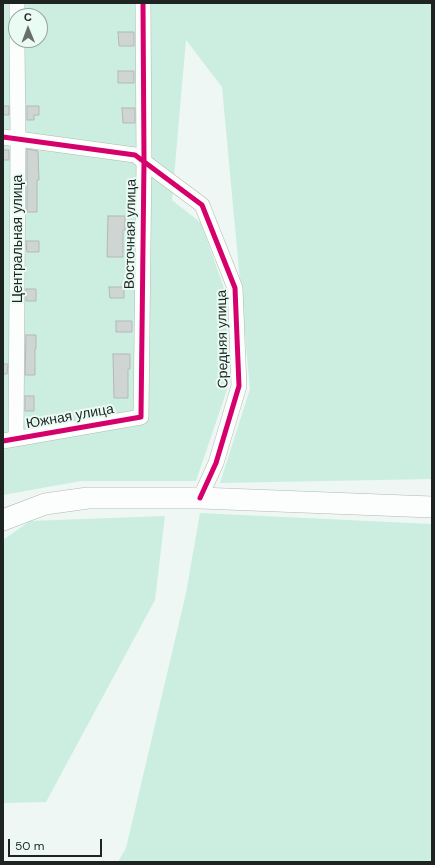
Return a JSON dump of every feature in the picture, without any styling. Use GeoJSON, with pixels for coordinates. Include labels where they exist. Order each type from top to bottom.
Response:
{"type":"FeatureCollection","features":[{"type":"Feature","properties":{"kind":"main road"},"geometry":{"type":"LineString","coordinates":[[3,520],[45,504],[88,498],[200,498],[432,507]]}},
{"type":"Feature","properties":{"kind":"street","name":"Восточная улица"},"geometry":{"type":"LineString","coordinates":[[141,417],[144,161],[143,3]]}},
{"type":"Feature","properties":{"kind":"street","name":"Центральная улица"},"geometry":{"type":"LineString","coordinates":[[10,440],[18,139],[17,48]]}},
{"type":"Feature","properties":{"kind":"street","name":"Средняя улица"},"geometry":{"type":"LineString","coordinates":[[3,137],[134,155],[202,205],[235,288],[239,386],[216,463],[200,498]]}},
{"type":"Feature","properties":{"kind":"street","name":"Южная улица"},"geometry":{"type":"LineString","coordinates":[[10,440],[141,417]]}},
{"type":"Feature","properties":{"kind":"green space"},"geometry":{"type":"Polygon","coordinates":[[[3,3],[432,3],[432,479],[220,483],[250,389],[222,87],[186,40],[172,200],[201,223],[226,294],[228,387],[196,481],[81,481],[3,495],[3,3]]]}},
{"type":"Feature","properties":{"kind":"green space"},"geometry":{"type":"Polygon","coordinates":[[[200,513],[432,524],[432,862],[118,862],[126,848],[186,593],[200,513]]]}},
{"type":"Feature","properties":{"kind":"green space"},"geometry":{"type":"Polygon","coordinates":[[[165,516],[155,600],[46,802],[3,803],[3,540],[30,521],[165,516]]]}},
{"type":"Feature","properties":{"kind":"building"},"geometry":{"type":"Polygon","coordinates":[[[118,32],[134,32],[134,46],[119,46],[118,32]]]}},
{"type":"Feature","properties":{"kind":"building"},"geometry":{"type":"Polygon","coordinates":[[[118,71],[134,71],[134,83],[118,83],[118,71]]]}},
{"type":"Feature","properties":{"kind":"building"},"geometry":{"type":"Polygon","coordinates":[[[3,106],[9,106],[9,115],[3,115],[3,106]]]}},
{"type":"Feature","properties":{"kind":"building"},"geometry":{"type":"Polygon","coordinates":[[[27,106],[39,106],[39,115],[34,115],[34,120],[27,120],[27,106]]]}},
{"type":"Feature","properties":{"kind":"building"},"geometry":{"type":"Polygon","coordinates":[[[122,108],[135,108],[135,123],[123,123],[122,108]]]}},
{"type":"Feature","properties":{"kind":"building"},"geometry":{"type":"Polygon","coordinates":[[[27,149],[38,151],[39,180],[37,180],[37,212],[27,212],[27,149]]]}},
{"type":"Feature","properties":{"kind":"building"},"geometry":{"type":"Polygon","coordinates":[[[3,150],[9,150],[9,160],[3,160],[3,150]]]}},
{"type":"Feature","properties":{"kind":"building"},"geometry":{"type":"Polygon","coordinates":[[[108,216],[125,216],[125,230],[123,230],[123,257],[107,257],[108,216]]]}},
{"type":"Feature","properties":{"kind":"building"},"geometry":{"type":"Polygon","coordinates":[[[26,241],[39,241],[39,252],[27,252],[26,241]]]}},
{"type":"Feature","properties":{"kind":"building"},"geometry":{"type":"Polygon","coordinates":[[[109,287],[124,287],[124,298],[110,298],[109,287]]]}},
{"type":"Feature","properties":{"kind":"building"},"geometry":{"type":"Polygon","coordinates":[[[26,289],[36,289],[36,301],[26,301],[26,289]]]}},
{"type":"Feature","properties":{"kind":"building"},"geometry":{"type":"Polygon","coordinates":[[[116,321],[132,321],[132,332],[116,332],[116,321]]]}},
{"type":"Feature","properties":{"kind":"building"},"geometry":{"type":"Polygon","coordinates":[[[26,335],[36,335],[35,375],[25,375],[26,335]]]}},
{"type":"Feature","properties":{"kind":"building"},"geometry":{"type":"Polygon","coordinates":[[[113,354],[130,354],[130,369],[128,369],[128,398],[114,398],[113,354]]]}},
{"type":"Feature","properties":{"kind":"building"},"geometry":{"type":"Polygon","coordinates":[[[3,364],[8,364],[7,374],[3,374],[3,364]]]}},
{"type":"Feature","properties":{"kind":"building"},"geometry":{"type":"Polygon","coordinates":[[[25,396],[34,396],[34,411],[25,411],[25,396]]]}},
{"type":"Feature","properties":{"kind":"cycle path"},"geometry":{"type":"LineString","coordinates":[[3,441],[141,417],[144,161],[143,3]]}},
{"type":"Feature","properties":{"kind":"cycle path"},"geometry":{"type":"LineString","coordinates":[[3,137],[135,155],[202,205],[235,288],[239,386],[216,463],[200,498]]}}]}
